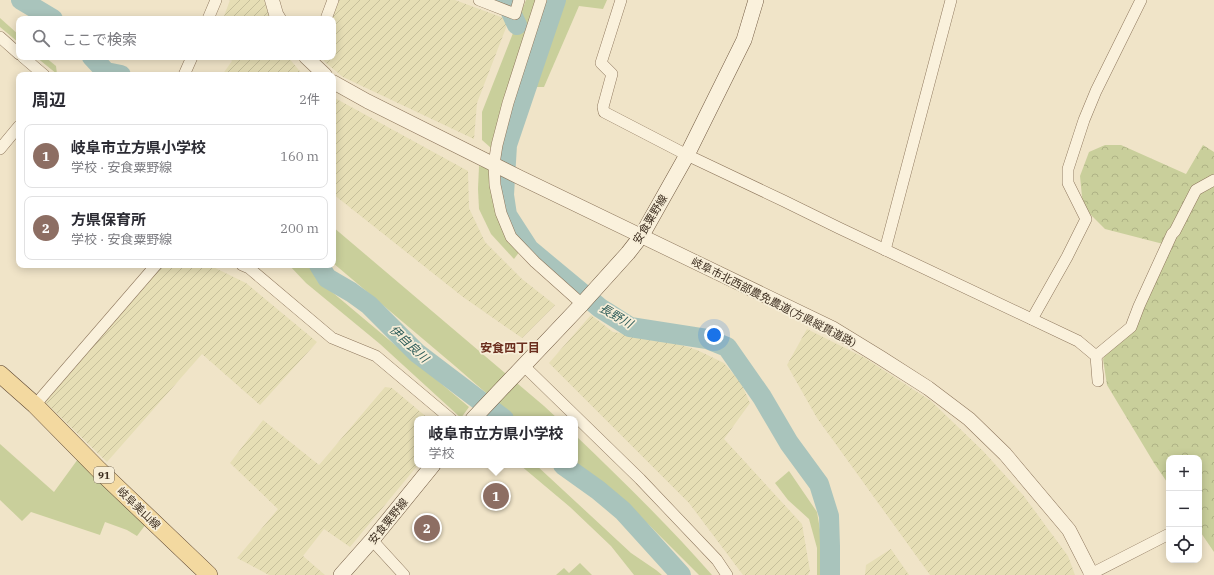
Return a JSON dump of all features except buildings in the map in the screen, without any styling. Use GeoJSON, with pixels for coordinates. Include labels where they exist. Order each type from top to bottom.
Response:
{"type":"FeatureCollection","features":[{"type":"Feature","properties":{"kind":"main road","name":"安食粟野線"},"geometry":{"type":"LineString","coordinates":[[475,416],[583,303],[628,253],[642,235],[687,155],[744,40],[756,0]]}},
{"type":"Feature","properties":{"kind":"main road","name":"岐阜美山線"},"geometry":{"type":"LineString","coordinates":[[0,374],[35,405],[99,470],[209,575]]}},
{"type":"Feature","properties":{"kind":"main road","name":"安食粟野線"},"geometry":{"type":"LineString","coordinates":[[341,575],[372,540],[431,468]]}},
{"type":"Feature","properties":{"kind":"street"},"geometry":{"type":"LineString","coordinates":[[209,16],[216,0]]}},
{"type":"Feature","properties":{"kind":"street"},"geometry":{"type":"LineString","coordinates":[[272,0],[278,16]]}},
{"type":"Feature","properties":{"kind":"street"},"geometry":{"type":"LineString","coordinates":[[327,16],[333,0]]}},
{"type":"Feature","properties":{"kind":"street"},"geometry":{"type":"LineString","coordinates":[[479,0],[514,14],[519,0]]}},
{"type":"Feature","properties":{"kind":"street"},"geometry":{"type":"LineString","coordinates":[[542,0],[508,103],[497,145],[495,185],[501,214],[511,237],[535,262],[583,303]]}},
{"type":"Feature","properties":{"kind":"street"},"geometry":{"type":"LineString","coordinates":[[621,0],[601,63],[612,74],[603,107],[604,112],[687,155],[1078,341],[1096,356],[1098,381]]}},
{"type":"Feature","properties":{"kind":"street"},"geometry":{"type":"LineString","coordinates":[[885,250],[951,0]]}},
{"type":"Feature","properties":{"kind":"street"},"geometry":{"type":"LineString","coordinates":[[1032,320],[1086,219],[1068,183],[1068,169],[1084,120],[1096,91],[1141,0]]}},
{"type":"Feature","properties":{"kind":"street"},"geometry":{"type":"LineString","coordinates":[[0,37],[16,51]]}},
{"type":"Feature","properties":{"kind":"street"},"geometry":{"type":"LineString","coordinates":[[26,60],[40,72]]}},
{"type":"Feature","properties":{"kind":"street"},"geometry":{"type":"LineString","coordinates":[[185,72],[191,60]]}},
{"type":"Feature","properties":{"kind":"street"},"geometry":{"type":"LineString","coordinates":[[311,60],[322,72]]}},
{"type":"Feature","properties":{"kind":"street"},"geometry":{"type":"LineString","coordinates":[[336,84],[367,101],[497,166]]}},
{"type":"Feature","properties":{"kind":"street"},"geometry":{"type":"LineString","coordinates":[[0,149],[16,130]]}},
{"type":"Feature","properties":{"kind":"street","name":"岐阜市北西部農免農道(方県縦貫道路)"},"geometry":{"type":"LineString","coordinates":[[497,166],[832,328],[928,388],[968,419],[1005,454],[1069,530],[1091,575]]}},
{"type":"Feature","properties":{"kind":"street"},"geometry":{"type":"LineString","coordinates":[[1096,356],[1131,327],[1172,234],[1196,190],[1214,180]]}},
{"type":"Feature","properties":{"kind":"street"},"geometry":{"type":"LineString","coordinates":[[35,405],[153,268]]}},
{"type":"Feature","properties":{"kind":"street"},"geometry":{"type":"LineString","coordinates":[[249,268],[332,338],[376,356],[447,416]]}},
{"type":"Feature","properties":{"kind":"street"},"geometry":{"type":"LineString","coordinates":[[520,369],[571,416]]}},
{"type":"Feature","properties":{"kind":"street"},"geometry":{"type":"LineString","coordinates":[[578,422],[640,479],[717,560],[727,575]]}},
{"type":"Feature","properties":{"kind":"street"},"geometry":{"type":"LineString","coordinates":[[1091,575],[1166,536]]}},
{"type":"Feature","properties":{"kind":"street"},"geometry":{"type":"LineString","coordinates":[[372,540],[404,575]]}},
{"type":"Feature","properties":{"kind":"shaded area"},"geometry":{"type":"Polygon","coordinates":[[[230,0],[264,0],[269,16],[224,16],[230,0]]]}},
{"type":"Feature","properties":{"kind":"shaded area"},"geometry":{"type":"Polygon","coordinates":[[[339,0],[455,0],[509,20],[477,103],[474,139],[343,77],[326,63],[324,60],[336,60],[336,16],[333,16],[339,0]]]}},
{"type":"Feature","properties":{"kind":"shaded area"},"geometry":{"type":"Polygon","coordinates":[[[231,60],[290,60],[300,72],[224,72],[231,60]]]}},
{"type":"Feature","properties":{"kind":"shaded area"},"geometry":{"type":"Polygon","coordinates":[[[336,99],[468,171],[469,208],[485,242],[522,279],[555,305],[522,338],[463,297],[336,196],[336,99]]]}},
{"type":"Feature","properties":{"kind":"shaded area"},"geometry":{"type":"Polygon","coordinates":[[[159,268],[215,268],[246,283],[317,342],[260,405],[202,354],[107,462],[45,402],[159,268]]]}},
{"type":"Feature","properties":{"kind":"shaded area"},"geometry":{"type":"Polygon","coordinates":[[[591,315],[613,332],[666,340],[697,350],[724,363],[741,383],[750,403],[724,439],[802,524],[810,571],[808,575],[743,575],[689,503],[549,363],[591,315]]]}},
{"type":"Feature","properties":{"kind":"shaded area"},"geometry":{"type":"Polygon","coordinates":[[[807,329],[865,358],[931,401],[983,451],[1023,495],[1068,556],[1075,575],[930,575],[817,418],[787,365],[807,329]]]}},
{"type":"Feature","properties":{"kind":"shaded area"},"geometry":{"type":"Polygon","coordinates":[[[385,387],[392,388],[425,416],[414,416],[414,468],[416,468],[350,547],[324,529],[303,556],[325,575],[269,575],[237,558],[278,509],[230,463],[263,420],[319,465],[385,387]]]}},
{"type":"Feature","properties":{"kind":"shaded area"},"geometry":{"type":"Polygon","coordinates":[[[891,549],[909,575],[865,575],[866,565],[891,549]]]}},
{"type":"Feature","properties":{"kind":"green space"},"geometry":{"type":"Polygon","coordinates":[[[526,0],[538,0],[491,148],[482,140],[482,112],[526,0]]]}},
{"type":"Feature","properties":{"kind":"green space"},"geometry":{"type":"Polygon","coordinates":[[[558,0],[607,0],[603,9],[579,6],[544,87],[528,87],[558,0]]]}},
{"type":"Feature","properties":{"kind":"green space"},"geometry":{"type":"Polygon","coordinates":[[[0,18],[16,32],[16,40],[0,27],[0,18]]]}},
{"type":"Feature","properties":{"kind":"green space"},"geometry":{"type":"Polygon","coordinates":[[[40,60],[49,60],[56,66],[57,72],[55,72],[40,60]]]}},
{"type":"Feature","properties":{"kind":"green space"},"geometry":{"type":"Polygon","coordinates":[[[1105,145],[1121,145],[1186,174],[1203,145],[1214,152],[1214,552],[1202,534],[1202,455],[1166,455],[1166,481],[1107,385],[1103,359],[1144,300],[1171,246],[1105,229],[1083,207],[1080,176],[1089,152],[1105,145]]]}},
{"type":"Feature","properties":{"kind":"green space"},"geometry":{"type":"Polygon","coordinates":[[[479,166],[489,169],[520,251],[514,259],[491,234],[479,209],[479,166]]]}},
{"type":"Feature","properties":{"kind":"green space"},"geometry":{"type":"Polygon","coordinates":[[[336,230],[555,416],[513,416],[336,266],[336,230]]]}},
{"type":"Feature","properties":{"kind":"green space"},"geometry":{"type":"Polygon","coordinates":[[[292,268],[311,268],[332,292],[469,407],[462,416],[459,416],[380,344],[306,283],[292,268]]]}},
{"type":"Feature","properties":{"kind":"green space"},"geometry":{"type":"Polygon","coordinates":[[[578,438],[645,504],[712,575],[699,575],[648,524],[577,468],[578,438]]]}},
{"type":"Feature","properties":{"kind":"green space"},"geometry":{"type":"Polygon","coordinates":[[[0,444],[54,492],[78,459],[146,524],[137,536],[127,530],[105,522],[100,535],[31,512],[22,521],[0,500],[0,444]]]}},
{"type":"Feature","properties":{"kind":"green space"},"geometry":{"type":"Polygon","coordinates":[[[524,468],[539,468],[631,553],[662,575],[634,575],[611,546],[570,507],[524,468]]]}},
{"type":"Feature","properties":{"kind":"green space"},"geometry":{"type":"Polygon","coordinates":[[[789,471],[817,512],[825,559],[823,575],[817,575],[817,548],[809,519],[788,500],[775,483],[789,471]]]}},
{"type":"Feature","properties":{"kind":"green space"},"geometry":{"type":"Polygon","coordinates":[[[580,563],[592,575],[556,575],[564,568],[569,573],[580,563]]]}},
{"type":"Feature","properties":{"kind":"waterway","name":"伊自良川"},"geometry":{"type":"LineString","coordinates":[[21,0],[48,16]]}},
{"type":"Feature","properties":{"kind":"waterway"},"geometry":{"type":"LineString","coordinates":[[495,0],[507,4],[517,25]]}},
{"type":"Feature","properties":{"kind":"waterway","name":"長野川"},"geometry":{"type":"LineString","coordinates":[[556,0],[507,145],[504,195],[507,215],[529,249],[600,308],[630,327],[707,339],[727,347],[762,397],[789,443],[819,484],[829,516],[830,575]]}},
{"type":"Feature","properties":{"kind":"waterway","name":"伊自良川"},"geometry":{"type":"LineString","coordinates":[[95,60],[106,72]]}},
{"type":"Feature","properties":{"kind":"waterway","name":"伊自良川"},"geometry":{"type":"LineString","coordinates":[[321,268],[327,278],[351,292],[369,305],[417,353],[500,416]]}},
{"type":"Feature","properties":{"kind":"waterway","name":"伊自良川"},"geometry":{"type":"LineString","coordinates":[[567,468],[598,490],[623,511],[681,575]]}},
{"type":"Feature","properties":{"kind":"place","name":"岐阜市立方県小学校"},"geometry":{"type":"Point","coordinates":[496,496]}},
{"type":"Feature","properties":{"kind":"place","name":"方県保育所"},"geometry":{"type":"Point","coordinates":[427,528]}},
{"type":"Feature","properties":{"kind":"district","name":"安食四丁目"},"geometry":{"type":"Point","coordinates":[510,348]}}]}
